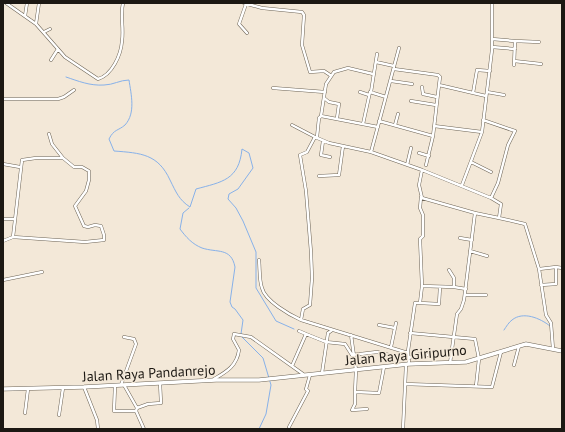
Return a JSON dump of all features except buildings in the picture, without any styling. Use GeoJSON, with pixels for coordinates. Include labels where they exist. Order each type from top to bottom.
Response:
{"type":"FeatureCollection","features":[{"type":"Feature","properties":{"kind":"main road","name":"Jalan Raya Giripurno"},"geometry":{"type":"LineString","coordinates":[[297,377],[303,374],[322,374],[384,367],[450,363],[479,359],[519,346],[531,344],[562,351]]}},
{"type":"Feature","properties":{"kind":"main road","name":"Jalan Raya Pandanrejo"},"geometry":{"type":"LineString","coordinates":[[3,390],[297,377]]}},
{"type":"Feature","properties":{"kind":"street"},"geometry":{"type":"LineString","coordinates":[[6,3],[36,24],[65,57],[78,64],[96,79],[104,76],[117,58],[122,41],[121,11],[123,3]]}},
{"type":"Feature","properties":{"kind":"street"},"geometry":{"type":"LineString","coordinates":[[25,16],[27,3]]}},
{"type":"Feature","properties":{"kind":"street"},"geometry":{"type":"LineString","coordinates":[[36,24],[38,3]]}},
{"type":"Feature","properties":{"kind":"street"},"geometry":{"type":"LineString","coordinates":[[247,33],[239,24],[245,3],[262,8],[302,12],[304,15],[302,45],[310,72],[324,71],[330,75]]}},
{"type":"Feature","properties":{"kind":"street"},"geometry":{"type":"LineString","coordinates":[[462,185],[482,132],[486,96],[488,92],[492,47],[492,3]]}},
{"type":"Feature","properties":{"kind":"street"},"geometry":{"type":"LineString","coordinates":[[44,32],[50,29]]}},
{"type":"Feature","properties":{"kind":"street"},"geometry":{"type":"LineString","coordinates":[[492,38],[539,42]]}},
{"type":"Feature","properties":{"kind":"street"},"geometry":{"type":"LineString","coordinates":[[514,65],[515,41]]}},
{"type":"Feature","properties":{"kind":"street"},"geometry":{"type":"LineString","coordinates":[[492,47],[514,49]]}},
{"type":"Feature","properties":{"kind":"street"},"geometry":{"type":"LineString","coordinates":[[371,152],[399,48]]}},
{"type":"Feature","properties":{"kind":"street"},"geometry":{"type":"LineString","coordinates":[[51,60],[58,49]]}},
{"type":"Feature","properties":{"kind":"street"},"geometry":{"type":"LineString","coordinates":[[363,124],[377,54]]}},
{"type":"Feature","properties":{"kind":"street"},"geometry":{"type":"LineString","coordinates":[[514,61],[540,64]]}},
{"type":"Feature","properties":{"kind":"street"},"geometry":{"type":"LineString","coordinates":[[376,62],[394,68],[438,75],[440,77],[433,136],[426,165]]}},
{"type":"Feature","properties":{"kind":"street"},"geometry":{"type":"LineString","coordinates":[[301,320],[303,309],[310,305],[312,278],[306,191],[299,156],[307,152],[316,137],[318,118],[321,116],[323,98],[330,75],[337,70],[345,68],[373,74]]}},
{"type":"Feature","properties":{"kind":"street"},"geometry":{"type":"LineString","coordinates":[[473,93],[477,70],[490,71]]}},
{"type":"Feature","properties":{"kind":"street"},"geometry":{"type":"LineString","coordinates":[[391,81],[412,84]]}},
{"type":"Feature","properties":{"kind":"street"},"geometry":{"type":"LineString","coordinates":[[439,85],[486,96]]}},
{"type":"Feature","properties":{"kind":"street"},"geometry":{"type":"LineString","coordinates":[[422,87],[423,94],[437,97]]}},
{"type":"Feature","properties":{"kind":"street"},"geometry":{"type":"LineString","coordinates":[[273,88],[325,92]]}},
{"type":"Feature","properties":{"kind":"street"},"geometry":{"type":"LineString","coordinates":[[3,99],[58,99],[74,90]]}},
{"type":"Feature","properties":{"kind":"street"},"geometry":{"type":"LineString","coordinates":[[360,92],[369,92],[386,97]]}},
{"type":"Feature","properties":{"kind":"street"},"geometry":{"type":"LineString","coordinates":[[488,92],[504,95]]}},
{"type":"Feature","properties":{"kind":"street"},"geometry":{"type":"LineString","coordinates":[[323,98],[329,102],[340,105],[337,118]]}},
{"type":"Feature","properties":{"kind":"street"},"geometry":{"type":"LineString","coordinates":[[411,101],[436,105]]}},
{"type":"Feature","properties":{"kind":"street"},"geometry":{"type":"LineString","coordinates":[[395,125],[398,114]]}},
{"type":"Feature","properties":{"kind":"street"},"geometry":{"type":"LineString","coordinates":[[321,116],[378,127]]}},
{"type":"Feature","properties":{"kind":"street"},"geometry":{"type":"LineString","coordinates":[[483,120],[515,131],[508,145],[498,183],[492,198]]}},
{"type":"Feature","properties":{"kind":"street"},"geometry":{"type":"LineString","coordinates":[[379,121],[433,136]]}},
{"type":"Feature","properties":{"kind":"street"},"geometry":{"type":"LineString","coordinates":[[292,125],[323,141],[371,152],[462,185],[492,198],[502,204],[500,218]]}},
{"type":"Feature","properties":{"kind":"street"},"geometry":{"type":"LineString","coordinates":[[434,126],[482,132]]}},
{"type":"Feature","properties":{"kind":"street"},"geometry":{"type":"LineString","coordinates":[[3,241],[13,237],[85,242],[104,240],[101,227],[98,225],[88,227],[84,226],[75,206],[86,191],[89,180],[88,171],[82,167],[74,167],[63,158],[52,144],[49,134]]}},
{"type":"Feature","properties":{"kind":"street"},"geometry":{"type":"LineString","coordinates":[[323,141],[321,155],[330,157]]}},
{"type":"Feature","properties":{"kind":"street"},"geometry":{"type":"LineString","coordinates":[[319,176],[339,175],[343,146]]}},
{"type":"Feature","properties":{"kind":"street"},"geometry":{"type":"LineString","coordinates":[[407,165],[411,148]]}},
{"type":"Feature","properties":{"kind":"street"},"geometry":{"type":"LineString","coordinates":[[419,153],[429,156]]}},
{"type":"Feature","properties":{"kind":"street"},"geometry":{"type":"LineString","coordinates":[[13,237],[22,160],[28,158],[63,158]]}},
{"type":"Feature","properties":{"kind":"street"},"geometry":{"type":"LineString","coordinates":[[471,162],[491,172]]}},
{"type":"Feature","properties":{"kind":"street"},"geometry":{"type":"LineString","coordinates":[[3,164],[20,167]]}},
{"type":"Feature","properties":{"kind":"street"},"geometry":{"type":"LineString","coordinates":[[420,303],[422,286],[420,240],[423,236],[423,215],[420,208],[420,185],[422,170]]}},
{"type":"Feature","properties":{"kind":"street"},"geometry":{"type":"LineString","coordinates":[[421,196],[475,213],[525,224],[539,269],[546,315],[551,323],[553,349]]}},
{"type":"Feature","properties":{"kind":"street"},"geometry":{"type":"LineString","coordinates":[[450,363],[457,314],[463,305],[466,290],[475,213]]}},
{"type":"Feature","properties":{"kind":"street"},"geometry":{"type":"LineString","coordinates":[[3,219],[14,219]]}},
{"type":"Feature","properties":{"kind":"street"},"geometry":{"type":"LineString","coordinates":[[460,238],[472,240]]}},
{"type":"Feature","properties":{"kind":"street"},"geometry":{"type":"LineString","coordinates":[[470,251],[487,256]]}},
{"type":"Feature","properties":{"kind":"street"},"geometry":{"type":"LineString","coordinates":[[259,260],[263,291],[289,314],[301,320],[334,331],[391,347],[408,356]]}},
{"type":"Feature","properties":{"kind":"street"},"geometry":{"type":"LineString","coordinates":[[539,269],[556,267],[562,268]]}},
{"type":"Feature","properties":{"kind":"street"},"geometry":{"type":"LineString","coordinates":[[541,285],[556,284],[556,267]]}},
{"type":"Feature","properties":{"kind":"street"},"geometry":{"type":"LineString","coordinates":[[449,270],[454,278],[454,287]]}},
{"type":"Feature","properties":{"kind":"street"},"geometry":{"type":"LineString","coordinates":[[3,280],[42,272]]}},
{"type":"Feature","properties":{"kind":"street"},"geometry":{"type":"LineString","coordinates":[[422,286],[454,287],[466,290]]}},
{"type":"Feature","properties":{"kind":"street"},"geometry":{"type":"LineString","coordinates":[[403,429],[405,384],[410,333],[415,303],[439,304],[440,287]]}},
{"type":"Feature","properties":{"kind":"street"},"geometry":{"type":"LineString","coordinates":[[465,295],[486,295]]}},
{"type":"Feature","properties":{"kind":"street"},"geometry":{"type":"LineString","coordinates":[[391,347],[396,323]]}},
{"type":"Feature","properties":{"kind":"street"},"geometry":{"type":"LineString","coordinates":[[379,325],[395,328]]}},
{"type":"Feature","properties":{"kind":"street"},"geometry":{"type":"LineString","coordinates":[[299,331],[327,341],[345,344],[352,354]]}},
{"type":"Feature","properties":{"kind":"street"},"geometry":{"type":"LineString","coordinates":[[322,374],[329,331],[334,331]]}},
{"type":"Feature","properties":{"kind":"street"},"geometry":{"type":"LineString","coordinates":[[410,333],[475,339],[476,353],[479,359],[476,386]]}},
{"type":"Feature","properties":{"kind":"street"},"geometry":{"type":"LineString","coordinates":[[213,380],[227,372],[237,360],[239,348],[232,339],[233,334],[242,334],[250,337],[303,374]]}},
{"type":"Feature","properties":{"kind":"street"},"geometry":{"type":"LineString","coordinates":[[292,366],[306,334]]}},
{"type":"Feature","properties":{"kind":"street"},"geometry":{"type":"LineString","coordinates":[[350,335],[352,354],[356,370],[355,404],[352,410],[367,409]]}},
{"type":"Feature","properties":{"kind":"street"},"geometry":{"type":"LineString","coordinates":[[124,337],[134,339],[136,344],[123,385],[144,429]]}},
{"type":"Feature","properties":{"kind":"street"},"geometry":{"type":"LineString","coordinates":[[514,365],[519,346]]}},
{"type":"Feature","properties":{"kind":"street"},"geometry":{"type":"LineString","coordinates":[[352,354],[377,352],[408,356],[420,354],[429,355]]}},
{"type":"Feature","properties":{"kind":"street"},"geometry":{"type":"LineString","coordinates":[[405,384],[492,387],[501,352]]}},
{"type":"Feature","properties":{"kind":"street"},"geometry":{"type":"LineString","coordinates":[[355,392],[379,394],[384,367]]}},
{"type":"Feature","properties":{"kind":"street"},"geometry":{"type":"LineString","coordinates":[[288,427],[308,391],[306,390],[306,382],[310,374]]}},
{"type":"Feature","properties":{"kind":"street"},"geometry":{"type":"LineString","coordinates":[[115,386],[114,411],[136,410],[148,404],[161,403],[160,383]]}},
{"type":"Feature","properties":{"kind":"street"},"geometry":{"type":"LineString","coordinates":[[59,415],[63,387]]}},
{"type":"Feature","properties":{"kind":"street"},"geometry":{"type":"LineString","coordinates":[[84,387],[97,420],[98,429]]}},
{"type":"Feature","properties":{"kind":"street"},"geometry":{"type":"LineString","coordinates":[[25,413],[28,389]]}},
{"type":"Feature","properties":{"kind":"waterway"},"geometry":{"type":"LineString","coordinates":[[66,77],[94,85],[107,85],[129,80],[132,97],[131,115],[125,125],[114,132],[109,139],[114,151],[140,154],[148,156],[154,160],[165,171],[180,199],[190,207],[196,189],[228,178],[237,167],[242,149],[249,153],[253,168],[238,189],[229,194],[228,199],[236,208],[243,221],[256,252],[256,288],[276,321],[294,329]]}},
{"type":"Feature","properties":{"kind":"waterway"},"geometry":{"type":"LineString","coordinates":[[189,208],[183,213],[180,229],[192,242],[198,246],[223,252],[230,256],[233,261],[235,267],[230,302],[232,307],[243,320],[241,334]]}},
{"type":"Feature","properties":{"kind":"waterway"},"geometry":{"type":"LineString","coordinates":[[504,330],[511,321],[516,317],[521,316],[536,318],[550,326]]}},
{"type":"Feature","properties":{"kind":"waterway"},"geometry":{"type":"LineString","coordinates":[[242,337],[263,358],[271,385],[266,414],[259,429]]}}]}
